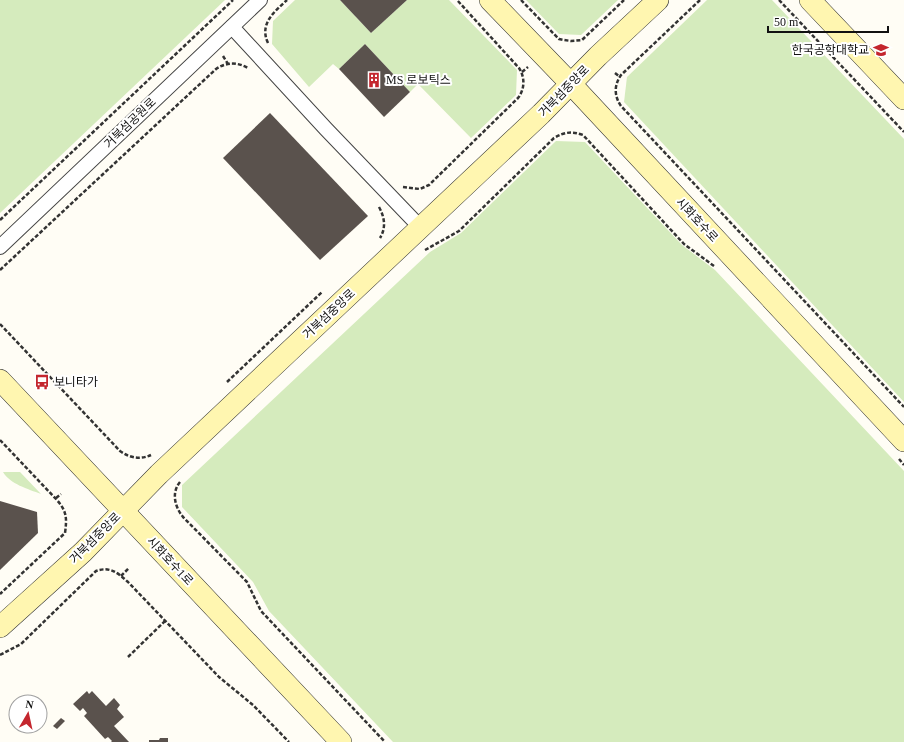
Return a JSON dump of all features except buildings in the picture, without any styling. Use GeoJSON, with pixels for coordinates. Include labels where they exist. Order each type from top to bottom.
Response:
{"type":"FeatureCollection","features":[{"type":"Feature","properties":{"kind":"street","name":"거북섬공원로"},"geometry":{"type":"LineString","coordinates":[[0,247],[260,0]]}},
{"type":"Feature","properties":{"kind":"street","name":"시화호수로"},"geometry":{"type":"LineString","coordinates":[[490,0],[571,84],[901,450]]}},
{"type":"Feature","properties":{"kind":"street","name":"거북섬중앙로"},"geometry":{"type":"LineString","coordinates":[[0,627],[83,552],[122,510],[541,114],[598,56],[658,0]]}},
{"type":"Feature","properties":{"kind":"street"},"geometry":{"type":"LineString","coordinates":[[810,0],[904,99]]}},
{"type":"Feature","properties":{"kind":"street"},"geometry":{"type":"LineString","coordinates":[[232,27],[326,129],[421,228]]}},
{"type":"Feature","properties":{"kind":"street","name":"시화호수1로"},"geometry":{"type":"LineString","coordinates":[[0,380],[341,742]]}},
{"type":"Feature","properties":{"kind":"path"},"geometry":{"type":"LineString","coordinates":[[0,220],[232,0]]}},
{"type":"Feature","properties":{"kind":"path"},"geometry":{"type":"LineString","coordinates":[[269,45],[265,35],[266,24],[271,16],[287,0]]}},
{"type":"Feature","properties":{"kind":"path"},"geometry":{"type":"LineString","coordinates":[[401,186],[408,189],[420,189],[429,185],[522,93],[524,83],[522,72],[457,0]]}},
{"type":"Feature","properties":{"kind":"path"},"geometry":{"type":"LineString","coordinates":[[521,0],[559,39],[571,41],[582,40],[624,0]]}},
{"type":"Feature","properties":{"kind":"path"},"geometry":{"type":"LineString","coordinates":[[700,0],[617,81],[616,94],[621,106],[904,407]]}},
{"type":"Feature","properties":{"kind":"path"},"geometry":{"type":"LineString","coordinates":[[779,0],[904,132]]}},
{"type":"Feature","properties":{"kind":"path"},"geometry":{"type":"LineString","coordinates":[[199,31],[202,35]]}},
{"type":"Feature","properties":{"kind":"path"},"geometry":{"type":"LineString","coordinates":[[223,56],[228,64]]}},
{"type":"Feature","properties":{"kind":"path"},"geometry":{"type":"LineString","coordinates":[[0,270],[216,69],[228,64],[241,64],[250,69]]}},
{"type":"Feature","properties":{"kind":"path"},"geometry":{"type":"LineString","coordinates":[[522,72],[528,67]]}},
{"type":"Feature","properties":{"kind":"path"},"geometry":{"type":"LineString","coordinates":[[616,73],[620,77]]}},
{"type":"Feature","properties":{"kind":"path"},"geometry":{"type":"LineString","coordinates":[[522,93],[525,97]]}},
{"type":"Feature","properties":{"kind":"path"},"geometry":{"type":"LineString","coordinates":[[422,254],[426,249],[459,231],[558,133],[571,132],[583,135],[684,244],[719,269]]}},
{"type":"Feature","properties":{"kind":"path"},"geometry":{"type":"LineString","coordinates":[[583,135],[586,132]]}},
{"type":"Feature","properties":{"kind":"path"},"geometry":{"type":"LineString","coordinates":[[377,205],[384,218],[384,228],[381,238],[377,242]]}},
{"type":"Feature","properties":{"kind":"path"},"geometry":{"type":"LineString","coordinates":[[223,386],[325,290]]}},
{"type":"Feature","properties":{"kind":"path"},"geometry":{"type":"LineString","coordinates":[[0,324],[124,454],[132,457],[145,458],[151,455]]}},
{"type":"Feature","properties":{"kind":"path"},"geometry":{"type":"LineString","coordinates":[[0,440],[56,498],[63,507],[66,518],[65,533],[0,594]]}},
{"type":"Feature","properties":{"kind":"path"},"geometry":{"type":"LineString","coordinates":[[109,447],[113,444]]}},
{"type":"Feature","properties":{"kind":"path"},"geometry":{"type":"LineString","coordinates":[[901,450],[904,465]]}},
{"type":"Feature","properties":{"kind":"path"},"geometry":{"type":"LineString","coordinates":[[185,477],[179,483],[175,491],[176,508],[247,582],[261,611],[385,742]]}},
{"type":"Feature","properties":{"kind":"path"},"geometry":{"type":"LineString","coordinates":[[171,487],[175,491]]}},
{"type":"Feature","properties":{"kind":"path"},"geometry":{"type":"LineString","coordinates":[[56,498],[61,494]]}},
{"type":"Feature","properties":{"kind":"path"},"geometry":{"type":"LineString","coordinates":[[179,521],[183,517]]}},
{"type":"Feature","properties":{"kind":"path"},"geometry":{"type":"LineString","coordinates":[[65,533],[70,538]]}},
{"type":"Feature","properties":{"kind":"path"},"geometry":{"type":"LineString","coordinates":[[96,565],[100,570]]}},
{"type":"Feature","properties":{"kind":"path"},"geometry":{"type":"LineString","coordinates":[[121,576],[129,568]]}},
{"type":"Feature","properties":{"kind":"path"},"geometry":{"type":"LineString","coordinates":[[0,654],[20,644],[96,571],[108,569],[117,572],[219,677],[253,705],[289,742]]}},
{"type":"Feature","properties":{"kind":"path"},"geometry":{"type":"LineString","coordinates":[[128,657],[165,621]]}},
{"type":"Feature","properties":{"kind":"green space"},"geometry":{"type":"Polygon","coordinates":[[[0,0],[225,0],[0,213],[0,0]]]}},
{"type":"Feature","properties":{"kind":"green space"},"geometry":{"type":"Polygon","coordinates":[[[295,0],[340,0],[371,33],[407,0],[449,0],[517,70],[516,95],[471,138],[418,84],[410,92],[365,44],[339,69],[333,64],[309,87],[272,44],[273,21],[295,0]]]}},
{"type":"Feature","properties":{"kind":"green space"},"geometry":{"type":"Polygon","coordinates":[[[526,0],[618,0],[581,35],[559,34],[526,0]]]}},
{"type":"Feature","properties":{"kind":"green space"},"geometry":{"type":"Polygon","coordinates":[[[707,0],[772,0],[904,139],[904,402],[624,102],[627,77],[707,0]]]}},
{"type":"Feature","properties":{"kind":"green space"},"geometry":{"type":"Polygon","coordinates":[[[556,141],[585,142],[682,245],[715,270],[904,471],[904,742],[393,742],[269,611],[253,582],[182,507],[182,485],[430,252],[461,233],[556,141]]]}},
{"type":"Feature","properties":{"kind":"green space"},"geometry":{"type":"Polygon","coordinates":[[[3,472],[20,472],[41,494],[15,483],[3,472]]]}},
{"type":"Feature","properties":{"kind":"place","name":"한국공학대학교"},"geometry":{"type":"Point","coordinates":[881,50]}},
{"type":"Feature","properties":{"kind":"place","name":"MS 로보틱스"},"geometry":{"type":"Point","coordinates":[374,80]}},
{"type":"Feature","properties":{"kind":"place","name":"보니타가"},"geometry":{"type":"Point","coordinates":[42,382]}}]}
